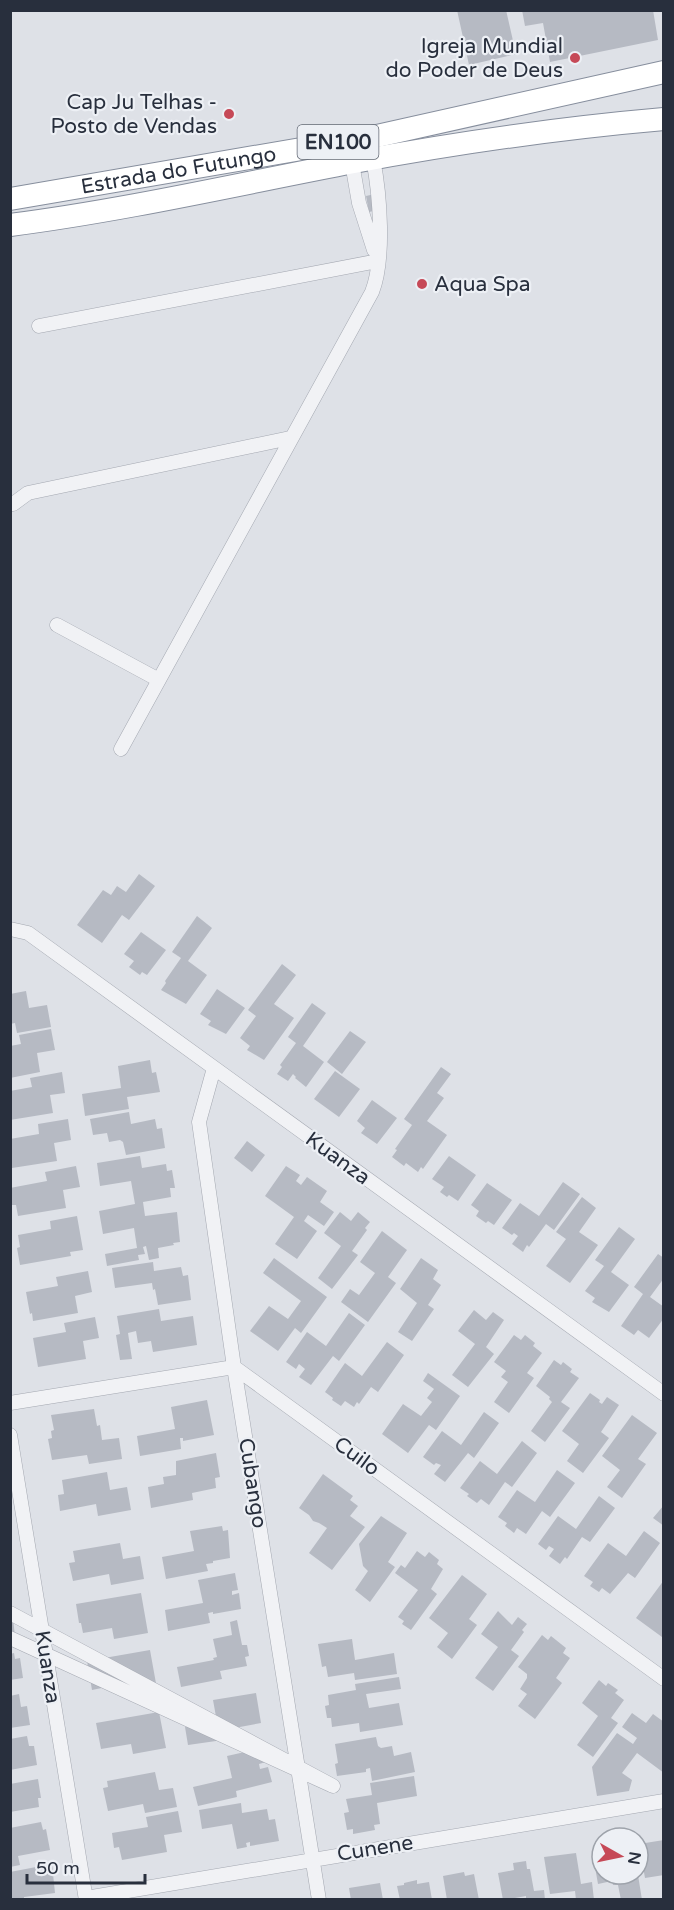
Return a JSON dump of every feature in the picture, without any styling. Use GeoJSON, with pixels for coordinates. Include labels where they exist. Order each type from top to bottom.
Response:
{"type":"FeatureCollection","features":[{"type":"Feature","properties":{"kind":"highway","name":"Estrada do Futungo"},"geometry":{"type":"LineString","coordinates":[[10,199],[377,136],[663,72]]}},
{"type":"Feature","properties":{"kind":"highway","name":"Estrada do Futungo"},"geometry":{"type":"LineString","coordinates":[[10,225],[129,206],[363,161],[509,137],[663,119]]}},
{"type":"Feature","properties":{"kind":"street"},"geometry":{"type":"LineString","coordinates":[[363,161],[360,203],[378,261]]}},
{"type":"Feature","properties":{"kind":"street"},"geometry":{"type":"LineString","coordinates":[[122,749],[372,292],[378,261],[380,201],[363,161]]}},
{"type":"Feature","properties":{"kind":"street"},"geometry":{"type":"LineString","coordinates":[[39,326],[378,261]]}},
{"type":"Feature","properties":{"kind":"street"},"geometry":{"type":"LineString","coordinates":[[13,504],[28,493],[291,438]]}},
{"type":"Feature","properties":{"kind":"street"},"geometry":{"type":"LineString","coordinates":[[57,625],[159,680]]}},
{"type":"Feature","properties":{"kind":"street","name":"Kuanza"},"geometry":{"type":"LineString","coordinates":[[10,929],[28,933],[663,1394]]}},
{"type":"Feature","properties":{"kind":"street","name":"Cubango"},"geometry":{"type":"LineString","coordinates":[[214,1068],[199,1122],[234,1367],[319,1899]]}},
{"type":"Feature","properties":{"kind":"street"},"geometry":{"type":"LineString","coordinates":[[10,1402],[234,1367]]}},
{"type":"Feature","properties":{"kind":"street","name":"Cuilo"},"geometry":{"type":"LineString","coordinates":[[234,1367],[663,1679]]}},
{"type":"Feature","properties":{"kind":"street","name":"Kuanza"},"geometry":{"type":"LineString","coordinates":[[10,1435],[86,1899]]}},
{"type":"Feature","properties":{"kind":"street"},"geometry":{"type":"LineString","coordinates":[[10,1612],[333,1786],[10,1638]]}},
{"type":"Feature","properties":{"kind":"street","name":"Cunene"},"geometry":{"type":"LineString","coordinates":[[86,1899],[663,1801]]}},
{"type":"Feature","properties":{"kind":"building"},"geometry":{"type":"Polygon","coordinates":[[[457,10],[506,10],[516,54],[469,65],[457,10]]]}},
{"type":"Feature","properties":{"kind":"building"},"geometry":{"type":"Polygon","coordinates":[[[522,10],[653,10],[658,40],[550,62],[543,23],[525,26],[522,10]]]}},
{"type":"Feature","properties":{"kind":"building"},"geometry":{"type":"Polygon","coordinates":[[[375,194],[378,210],[369,212],[366,196],[375,194]]]}},
{"type":"Feature","properties":{"kind":"building"},"geometry":{"type":"Polygon","coordinates":[[[139,874],[155,886],[129,920],[122,915],[102,943],[77,925],[103,890],[111,895],[117,886],[126,892],[139,874]]]}},
{"type":"Feature","properties":{"kind":"building"},"geometry":{"type":"Polygon","coordinates":[[[197,916],[212,928],[188,961],[207,975],[186,1004],[161,990],[181,958],[172,952],[197,916]]]}},
{"type":"Feature","properties":{"kind":"building"},"geometry":{"type":"Polygon","coordinates":[[[141,932],[166,950],[147,975],[142,972],[140,975],[129,967],[134,961],[124,954],[141,932]]]}},
{"type":"Feature","properties":{"kind":"building"},"geometry":{"type":"Polygon","coordinates":[[[282,964],[296,975],[274,1004],[294,1018],[264,1060],[247,1050],[250,1046],[240,1038],[256,1016],[248,1010],[282,964]]]}},
{"type":"Feature","properties":{"kind":"building"},"geometry":{"type":"Polygon","coordinates":[[[217,989],[245,1008],[226,1034],[208,1025],[211,1021],[200,1014],[217,989]]]}},
{"type":"Feature","properties":{"kind":"building"},"geometry":{"type":"Polygon","coordinates":[[[26,991],[29,1008],[47,1005],[51,1027],[17,1033],[15,1023],[10,1024],[10,994],[26,991]]]}},
{"type":"Feature","properties":{"kind":"building"},"geometry":{"type":"Polygon","coordinates":[[[312,1003],[326,1013],[303,1046],[324,1062],[306,1087],[293,1074],[288,1081],[277,1074],[282,1067],[280,1065],[296,1043],[288,1037],[312,1003]]]}},
{"type":"Feature","properties":{"kind":"building"},"geometry":{"type":"Polygon","coordinates":[[[51,1029],[55,1050],[37,1053],[40,1072],[10,1078],[10,1046],[21,1044],[19,1035],[51,1029]]]}},
{"type":"Feature","properties":{"kind":"building"},"geometry":{"type":"Polygon","coordinates":[[[350,1031],[366,1042],[342,1074],[327,1062],[350,1031]]]}},
{"type":"Feature","properties":{"kind":"building"},"geometry":{"type":"Polygon","coordinates":[[[150,1060],[152,1073],[156,1072],[160,1092],[127,1097],[129,1109],[85,1116],[82,1094],[121,1088],[118,1066],[150,1060]]]}},
{"type":"Feature","properties":{"kind":"building"},"geometry":{"type":"Polygon","coordinates":[[[441,1067],[451,1074],[437,1093],[444,1098],[427,1121],[447,1135],[423,1169],[421,1167],[418,1172],[392,1157],[412,1125],[404,1119],[441,1067]]]}},
{"type":"Feature","properties":{"kind":"building"},"geometry":{"type":"Polygon","coordinates":[[[335,1071],[360,1089],[339,1117],[314,1099],[335,1071]]]}},
{"type":"Feature","properties":{"kind":"building"},"geometry":{"type":"Polygon","coordinates":[[[62,1072],[65,1093],[50,1095],[53,1113],[10,1120],[10,1091],[32,1087],[30,1078],[62,1072]]]}},
{"type":"Feature","properties":{"kind":"building"},"geometry":{"type":"Polygon","coordinates":[[[372,1100],[397,1118],[377,1144],[361,1133],[365,1128],[357,1121],[372,1100]]]}},
{"type":"Feature","properties":{"kind":"building"},"geometry":{"type":"Polygon","coordinates":[[[129,1112],[131,1124],[155,1119],[157,1129],[162,1128],[165,1148],[126,1155],[123,1142],[120,1140],[109,1142],[107,1133],[93,1135],[90,1119],[129,1112]]]}},
{"type":"Feature","properties":{"kind":"building"},"geometry":{"type":"Polygon","coordinates":[[[68,1119],[71,1140],[54,1143],[57,1161],[12,1168],[10,1139],[39,1134],[38,1124],[68,1119]]]}},
{"type":"Feature","properties":{"kind":"building"},"geometry":{"type":"Polygon","coordinates":[[[247,1141],[265,1155],[252,1172],[234,1158],[247,1141]]]}},
{"type":"Feature","properties":{"kind":"building"},"geometry":{"type":"Polygon","coordinates":[[[140,1156],[142,1168],[166,1164],[167,1171],[172,1170],[175,1188],[170,1188],[171,1197],[143,1202],[145,1216],[177,1212],[180,1242],[158,1248],[159,1258],[149,1260],[146,1246],[143,1247],[145,1254],[138,1255],[139,1260],[107,1266],[105,1254],[137,1248],[134,1228],[103,1234],[99,1211],[135,1204],[131,1181],[100,1186],[97,1163],[140,1156]]]}},
{"type":"Feature","properties":{"kind":"building"},"geometry":{"type":"Polygon","coordinates":[[[449,1156],[476,1175],[458,1201],[440,1192],[444,1187],[432,1179],[449,1156]]]}},
{"type":"Feature","properties":{"kind":"building"},"geometry":{"type":"Polygon","coordinates":[[[76,1166],[80,1187],[63,1190],[66,1208],[18,1216],[16,1205],[12,1205],[10,1188],[47,1181],[45,1172],[76,1166]]]}},
{"type":"Feature","properties":{"kind":"building"},"geometry":{"type":"Polygon","coordinates":[[[286,1166],[300,1175],[296,1181],[301,1185],[307,1177],[327,1191],[320,1202],[334,1212],[324,1226],[308,1215],[304,1221],[317,1231],[297,1259],[275,1244],[294,1217],[265,1196],[286,1166]]]}},
{"type":"Feature","properties":{"kind":"building"},"geometry":{"type":"Polygon","coordinates":[[[563,1182],[580,1194],[554,1230],[546,1224],[523,1252],[512,1244],[518,1236],[502,1228],[520,1203],[539,1216],[563,1182]]]}},
{"type":"Feature","properties":{"kind":"building"},"geometry":{"type":"Polygon","coordinates":[[[487,1183],[512,1200],[494,1225],[476,1216],[479,1211],[471,1205],[487,1183]]]}},
{"type":"Feature","properties":{"kind":"building"},"geometry":{"type":"Polygon","coordinates":[[[582,1197],[596,1208],[579,1232],[598,1245],[570,1283],[546,1266],[566,1239],[556,1232],[582,1197]]]}},
{"type":"Feature","properties":{"kind":"building"},"geometry":{"type":"Polygon","coordinates":[[[340,1212],[351,1221],[358,1212],[370,1222],[352,1251],[358,1255],[332,1289],[318,1278],[341,1246],[324,1233],[340,1212]]]}},
{"type":"Feature","properties":{"kind":"building"},"geometry":{"type":"Polygon","coordinates":[[[77,1216],[83,1250],[70,1252],[71,1256],[20,1265],[17,1248],[20,1247],[18,1235],[51,1229],[50,1221],[77,1216]]]}},
{"type":"Feature","properties":{"kind":"building"},"geometry":{"type":"Polygon","coordinates":[[[619,1227],[635,1239],[611,1272],[629,1285],[609,1312],[592,1302],[595,1298],[585,1291],[604,1266],[595,1260],[619,1227]]]}},
{"type":"Feature","properties":{"kind":"building"},"geometry":{"type":"Polygon","coordinates":[[[382,1231],[407,1250],[388,1277],[396,1283],[368,1322],[341,1302],[350,1289],[359,1295],[375,1273],[360,1262],[382,1231]]]}},
{"type":"Feature","properties":{"kind":"building"},"geometry":{"type":"Polygon","coordinates":[[[658,1254],[664,1258],[664,1278],[650,1297],[664,1307],[664,1318],[649,1338],[638,1330],[634,1335],[621,1326],[643,1294],[634,1287],[658,1254]]]}},
{"type":"Feature","properties":{"kind":"building"},"geometry":{"type":"Polygon","coordinates":[[[274,1258],[327,1297],[301,1333],[295,1328],[278,1351],[250,1331],[269,1306],[288,1319],[301,1301],[263,1273],[274,1258]]]}},
{"type":"Feature","properties":{"kind":"building"},"geometry":{"type":"Polygon","coordinates":[[[421,1258],[438,1270],[433,1279],[441,1285],[428,1305],[434,1309],[412,1341],[398,1332],[417,1303],[400,1289],[421,1258]]]}},
{"type":"Feature","properties":{"kind":"building"},"geometry":{"type":"Polygon","coordinates":[[[153,1262],[154,1271],[181,1267],[183,1276],[188,1275],[191,1300],[158,1305],[152,1283],[115,1288],[112,1268],[153,1262]]]}},
{"type":"Feature","properties":{"kind":"building"},"geometry":{"type":"Polygon","coordinates":[[[88,1271],[92,1292],[75,1296],[78,1313],[33,1321],[26,1292],[58,1286],[56,1277],[88,1271]]]}},
{"type":"Feature","properties":{"kind":"building"},"geometry":{"type":"Polygon","coordinates":[[[159,1309],[161,1321],[193,1316],[197,1345],[153,1352],[151,1341],[138,1343],[136,1331],[128,1333],[132,1359],[120,1360],[116,1335],[120,1334],[117,1316],[159,1309]]]}},
{"type":"Feature","properties":{"kind":"building"},"geometry":{"type":"Polygon","coordinates":[[[474,1310],[486,1320],[493,1312],[504,1320],[486,1347],[494,1354],[468,1387],[452,1375],[475,1344],[458,1331],[474,1310]]]}},
{"type":"Feature","properties":{"kind":"building"},"geometry":{"type":"Polygon","coordinates":[[[349,1313],[365,1325],[339,1361],[333,1356],[311,1385],[299,1377],[305,1369],[299,1364],[296,1369],[286,1362],[307,1332],[326,1346],[349,1313]]]}},
{"type":"Feature","properties":{"kind":"building"},"geometry":{"type":"Polygon","coordinates":[[[95,1317],[99,1338],[83,1341],[86,1359],[38,1367],[33,1338],[66,1332],[64,1323],[95,1317]]]}},
{"type":"Feature","properties":{"kind":"building"},"geometry":{"type":"Polygon","coordinates":[[[514,1335],[521,1340],[525,1335],[542,1353],[527,1373],[534,1378],[509,1413],[494,1402],[508,1382],[501,1377],[506,1371],[494,1362],[514,1335]]]}},
{"type":"Feature","properties":{"kind":"building"},"geometry":{"type":"Polygon","coordinates":[[[387,1342],[404,1355],[378,1392],[371,1387],[359,1404],[357,1402],[354,1407],[345,1401],[341,1406],[332,1400],[333,1398],[325,1392],[345,1363],[362,1376],[387,1342]]]}},
{"type":"Feature","properties":{"kind":"building"},"geometry":{"type":"Polygon","coordinates":[[[554,1360],[561,1365],[563,1362],[572,1369],[570,1372],[579,1378],[561,1402],[570,1408],[545,1442],[531,1431],[552,1402],[550,1397],[536,1386],[554,1360]]]}},
{"type":"Feature","properties":{"kind":"building"},"geometry":{"type":"Polygon","coordinates":[[[428,1373],[460,1396],[436,1430],[429,1425],[408,1453],[382,1434],[403,1404],[421,1416],[432,1402],[427,1398],[434,1389],[423,1381],[428,1373]]]}},
{"type":"Feature","properties":{"kind":"building"},"geometry":{"type":"Polygon","coordinates":[[[590,1393],[602,1404],[607,1397],[619,1405],[601,1432],[609,1438],[583,1473],[567,1461],[579,1444],[562,1431],[590,1393]]]}},
{"type":"Feature","properties":{"kind":"building"},"geometry":{"type":"Polygon","coordinates":[[[207,1400],[214,1435],[183,1441],[183,1438],[180,1438],[181,1449],[140,1456],[137,1436],[175,1429],[171,1407],[207,1400]]]}},
{"type":"Feature","properties":{"kind":"building"},"geometry":{"type":"Polygon","coordinates":[[[94,1409],[97,1426],[100,1425],[102,1440],[119,1438],[122,1459],[89,1464],[87,1455],[52,1460],[48,1439],[52,1438],[51,1431],[54,1430],[51,1415],[94,1409]]]}},
{"type":"Feature","properties":{"kind":"building"},"geometry":{"type":"Polygon","coordinates":[[[484,1412],[499,1423],[474,1458],[468,1453],[445,1482],[434,1474],[441,1465],[436,1463],[434,1465],[423,1457],[442,1431],[461,1445],[484,1412]]]}},
{"type":"Feature","properties":{"kind":"building"},"geometry":{"type":"Polygon","coordinates":[[[632,1415],[657,1433],[638,1459],[646,1464],[622,1498],[607,1487],[620,1470],[602,1456],[632,1415]]]}},
{"type":"Feature","properties":{"kind":"building"},"geometry":{"type":"Polygon","coordinates":[[[522,1441],[537,1453],[512,1487],[505,1482],[489,1505],[481,1499],[477,1503],[460,1488],[480,1461],[497,1474],[522,1441]]]}},
{"type":"Feature","properties":{"kind":"building"},"geometry":{"type":"Polygon","coordinates":[[[216,1453],[220,1477],[215,1478],[216,1488],[192,1493],[193,1500],[151,1508],[148,1487],[164,1484],[163,1477],[176,1475],[176,1461],[216,1453]]]}},
{"type":"Feature","properties":{"kind":"building"},"geometry":{"type":"Polygon","coordinates":[[[557,1470],[575,1483],[550,1517],[542,1511],[526,1534],[517,1528],[514,1533],[505,1526],[507,1523],[498,1517],[517,1490],[535,1502],[557,1470]]]}},
{"type":"Feature","properties":{"kind":"building"},"geometry":{"type":"Polygon","coordinates":[[[107,1472],[110,1490],[127,1487],[131,1510],[98,1516],[96,1504],[60,1511],[58,1495],[64,1494],[62,1480],[107,1472]]]}},
{"type":"Feature","properties":{"kind":"building"},"geometry":{"type":"Polygon","coordinates":[[[323,1474],[353,1496],[350,1500],[358,1506],[350,1516],[365,1527],[332,1570],[309,1553],[327,1528],[313,1521],[299,1508],[323,1474]]]}},
{"type":"Feature","properties":{"kind":"building"},"geometry":{"type":"Polygon","coordinates":[[[599,1496],[615,1508],[590,1542],[582,1537],[567,1559],[565,1557],[560,1564],[549,1556],[554,1549],[549,1546],[546,1550],[538,1544],[558,1516],[576,1529],[599,1496]]]}},
{"type":"Feature","properties":{"kind":"building"},"geometry":{"type":"Polygon","coordinates":[[[664,1505],[664,1526],[653,1518],[664,1505]]]}},
{"type":"Feature","properties":{"kind":"building"},"geometry":{"type":"Polygon","coordinates":[[[381,1516],[407,1533],[388,1562],[395,1567],[370,1602],[355,1590],[368,1571],[363,1566],[359,1544],[381,1516]]]}},
{"type":"Feature","properties":{"kind":"building"},"geometry":{"type":"Polygon","coordinates":[[[222,1526],[223,1531],[228,1530],[230,1558],[206,1564],[208,1571],[166,1579],[162,1557],[194,1551],[190,1531],[222,1526]]]}},
{"type":"Feature","properties":{"kind":"building"},"geometry":{"type":"Polygon","coordinates":[[[644,1531],[660,1543],[635,1578],[628,1573],[610,1594],[602,1588],[599,1592],[590,1586],[593,1582],[584,1576],[608,1543],[626,1556],[644,1531]]]}},
{"type":"Feature","properties":{"kind":"building"},"geometry":{"type":"Polygon","coordinates":[[[120,1543],[123,1559],[140,1556],[144,1579],[111,1585],[109,1574],[73,1581],[69,1563],[75,1562],[73,1551],[120,1543]]]}},
{"type":"Feature","properties":{"kind":"building"},"geometry":{"type":"Polygon","coordinates":[[[417,1551],[425,1557],[429,1552],[439,1560],[437,1564],[443,1569],[431,1589],[437,1594],[411,1630],[402,1624],[404,1621],[398,1617],[418,1590],[395,1573],[401,1565],[405,1568],[417,1551]]]}},
{"type":"Feature","properties":{"kind":"building"},"geometry":{"type":"Polygon","coordinates":[[[235,1573],[238,1590],[232,1591],[232,1595],[239,1593],[241,1609],[208,1613],[210,1623],[168,1631],[165,1610],[203,1603],[198,1580],[235,1573]]]}},
{"type":"Feature","properties":{"kind":"building"},"geometry":{"type":"Polygon","coordinates":[[[462,1575],[487,1594],[469,1619],[477,1625],[452,1659],[437,1647],[448,1633],[429,1618],[462,1575]]]}},
{"type":"Feature","properties":{"kind":"building"},"geometry":{"type":"Polygon","coordinates":[[[664,1580],[664,1636],[662,1637],[636,1618],[664,1580]]]}},
{"type":"Feature","properties":{"kind":"building"},"geometry":{"type":"Polygon","coordinates":[[[141,1593],[148,1633],[114,1639],[112,1628],[83,1633],[76,1604],[141,1593]]]}},
{"type":"Feature","properties":{"kind":"building"},"geometry":{"type":"Polygon","coordinates":[[[498,1611],[512,1625],[518,1617],[527,1624],[511,1650],[519,1656],[493,1691],[475,1678],[498,1647],[481,1634],[498,1611]]]}},
{"type":"Feature","properties":{"kind":"building"},"geometry":{"type":"Polygon","coordinates":[[[10,1618],[13,1618],[16,1646],[10,1647],[10,1618]]]}},
{"type":"Feature","properties":{"kind":"building"},"geometry":{"type":"Polygon","coordinates":[[[237,1620],[242,1645],[247,1645],[249,1656],[245,1657],[247,1666],[220,1671],[222,1679],[181,1687],[177,1667],[214,1660],[213,1658],[217,1657],[213,1639],[232,1635],[230,1622],[237,1620]]]}},
{"type":"Feature","properties":{"kind":"building"},"geometry":{"type":"Polygon","coordinates":[[[542,1635],[548,1640],[551,1636],[566,1648],[563,1653],[570,1658],[556,1678],[562,1683],[535,1719],[518,1706],[527,1694],[520,1689],[527,1674],[518,1667],[542,1635]]]}},
{"type":"Feature","properties":{"kind":"building"},"geometry":{"type":"Polygon","coordinates":[[[352,1639],[355,1660],[394,1653],[397,1674],[355,1680],[354,1673],[328,1677],[326,1666],[322,1667],[318,1644],[352,1639]]]}},
{"type":"Feature","properties":{"kind":"building"},"geometry":{"type":"Polygon","coordinates":[[[150,1650],[157,1689],[123,1695],[121,1684],[92,1690],[87,1661],[150,1650]]]}},
{"type":"Feature","properties":{"kind":"building"},"geometry":{"type":"Polygon","coordinates":[[[14,1653],[15,1659],[20,1658],[23,1678],[10,1680],[10,1654],[14,1653]]]}},
{"type":"Feature","properties":{"kind":"building"},"geometry":{"type":"Polygon","coordinates":[[[399,1677],[401,1689],[366,1694],[369,1708],[399,1703],[403,1725],[360,1732],[359,1723],[332,1727],[331,1718],[327,1718],[325,1706],[329,1705],[328,1695],[356,1690],[355,1684],[399,1677]]]}},
{"type":"Feature","properties":{"kind":"building"},"geometry":{"type":"Polygon","coordinates":[[[599,1680],[606,1686],[608,1683],[618,1690],[615,1693],[624,1700],[611,1718],[618,1723],[593,1757],[577,1745],[598,1716],[582,1703],[599,1680]]]}},
{"type":"Feature","properties":{"kind":"building"},"geometry":{"type":"Polygon","coordinates":[[[256,1693],[261,1723],[229,1729],[230,1739],[188,1745],[185,1727],[217,1722],[213,1700],[256,1693]]]}},
{"type":"Feature","properties":{"kind":"building"},"geometry":{"type":"Polygon","coordinates":[[[19,1694],[21,1707],[27,1706],[30,1725],[10,1728],[10,1696],[19,1694]]]}},
{"type":"Feature","properties":{"kind":"building"},"geometry":{"type":"Polygon","coordinates":[[[159,1712],[166,1748],[133,1754],[131,1744],[101,1749],[96,1723],[159,1712]]]}},
{"type":"Feature","properties":{"kind":"building"},"geometry":{"type":"Polygon","coordinates":[[[632,1713],[646,1723],[653,1714],[664,1722],[664,1773],[637,1753],[622,1773],[632,1780],[629,1791],[597,1796],[592,1767],[617,1733],[633,1744],[637,1738],[622,1727],[632,1713]]]}},
{"type":"Feature","properties":{"kind":"building"},"geometry":{"type":"Polygon","coordinates":[[[27,1736],[29,1746],[34,1746],[37,1765],[10,1770],[10,1739],[27,1736]]]}},
{"type":"Feature","properties":{"kind":"building"},"geometry":{"type":"Polygon","coordinates":[[[376,1737],[378,1746],[381,1748],[392,1746],[394,1756],[411,1752],[415,1772],[372,1781],[370,1768],[366,1769],[366,1772],[337,1776],[335,1764],[338,1763],[335,1744],[376,1737]]]}},
{"type":"Feature","properties":{"kind":"building"},"geometry":{"type":"Polygon","coordinates":[[[263,1748],[266,1762],[259,1764],[260,1769],[268,1767],[272,1782],[236,1791],[237,1797],[198,1806],[193,1787],[232,1778],[227,1756],[263,1748]]]}},
{"type":"Feature","properties":{"kind":"building"},"geometry":{"type":"Polygon","coordinates":[[[155,1772],[159,1790],[173,1788],[177,1807],[145,1813],[143,1804],[108,1811],[103,1788],[108,1787],[107,1781],[155,1772]]]}},
{"type":"Feature","properties":{"kind":"building"},"geometry":{"type":"Polygon","coordinates":[[[414,1776],[417,1796],[377,1803],[380,1824],[374,1825],[375,1830],[353,1834],[353,1829],[347,1830],[344,1813],[349,1812],[346,1799],[372,1795],[370,1783],[414,1776]]]}},
{"type":"Feature","properties":{"kind":"building"},"geometry":{"type":"Polygon","coordinates":[[[38,1779],[41,1798],[38,1798],[39,1807],[10,1812],[10,1784],[38,1779]]]}},
{"type":"Feature","properties":{"kind":"building"},"geometry":{"type":"Polygon","coordinates":[[[241,1803],[242,1813],[267,1809],[269,1820],[275,1819],[279,1841],[250,1846],[250,1842],[246,1843],[247,1847],[237,1849],[232,1824],[202,1829],[199,1810],[241,1803]]]}},
{"type":"Feature","properties":{"kind":"building"},"geometry":{"type":"Polygon","coordinates":[[[178,1811],[182,1832],[164,1835],[167,1852],[122,1860],[119,1847],[114,1848],[112,1833],[148,1827],[146,1817],[178,1811]]]}},
{"type":"Feature","properties":{"kind":"building"},"geometry":{"type":"Polygon","coordinates":[[[41,1822],[43,1830],[46,1829],[50,1850],[18,1856],[20,1865],[10,1867],[10,1828],[41,1822]]]}},
{"type":"Feature","properties":{"kind":"building"},"geometry":{"type":"Polygon","coordinates":[[[664,1840],[664,1875],[650,1877],[650,1842],[664,1840]]]}},
{"type":"Feature","properties":{"kind":"building"},"geometry":{"type":"Polygon","coordinates":[[[576,1853],[581,1884],[590,1882],[594,1900],[576,1900],[575,1891],[550,1894],[544,1857],[576,1853]]]}},
{"type":"Feature","properties":{"kind":"building"},"geometry":{"type":"Polygon","coordinates":[[[526,1861],[527,1869],[530,1869],[534,1891],[544,1890],[545,1900],[526,1900],[526,1896],[503,1900],[498,1873],[514,1870],[513,1863],[526,1861]]]}},
{"type":"Feature","properties":{"kind":"building"},"geometry":{"type":"Polygon","coordinates":[[[52,1864],[55,1893],[24,1897],[24,1900],[10,1900],[10,1872],[52,1864]]]}},
{"type":"Feature","properties":{"kind":"building"},"geometry":{"type":"Polygon","coordinates":[[[464,1872],[465,1876],[474,1874],[479,1900],[447,1900],[443,1876],[464,1872]]]}},
{"type":"Feature","properties":{"kind":"building"},"geometry":{"type":"Polygon","coordinates":[[[417,1880],[417,1884],[429,1882],[432,1900],[400,1900],[397,1886],[417,1880]]]}},
{"type":"Feature","properties":{"kind":"building"},"geometry":{"type":"Polygon","coordinates":[[[380,1883],[383,1900],[351,1900],[349,1888],[380,1883]]]}},
{"type":"Feature","properties":{"kind":"building"},"geometry":{"type":"Polygon","coordinates":[[[618,1886],[640,1886],[642,1900],[621,1900],[618,1886]]]}},
{"type":"Feature","properties":{"kind":"place","name":"Igreja Mundial do Poder de Deus"},"geometry":{"type":"Point","coordinates":[575,58]}},
{"type":"Feature","properties":{"kind":"place","name":"Cap Ju Telhas - Posto de Vendas"},"geometry":{"type":"Point","coordinates":[229,114]}},
{"type":"Feature","properties":{"kind":"place","name":"Aqua Spa"},"geometry":{"type":"Point","coordinates":[422,284]}}]}
